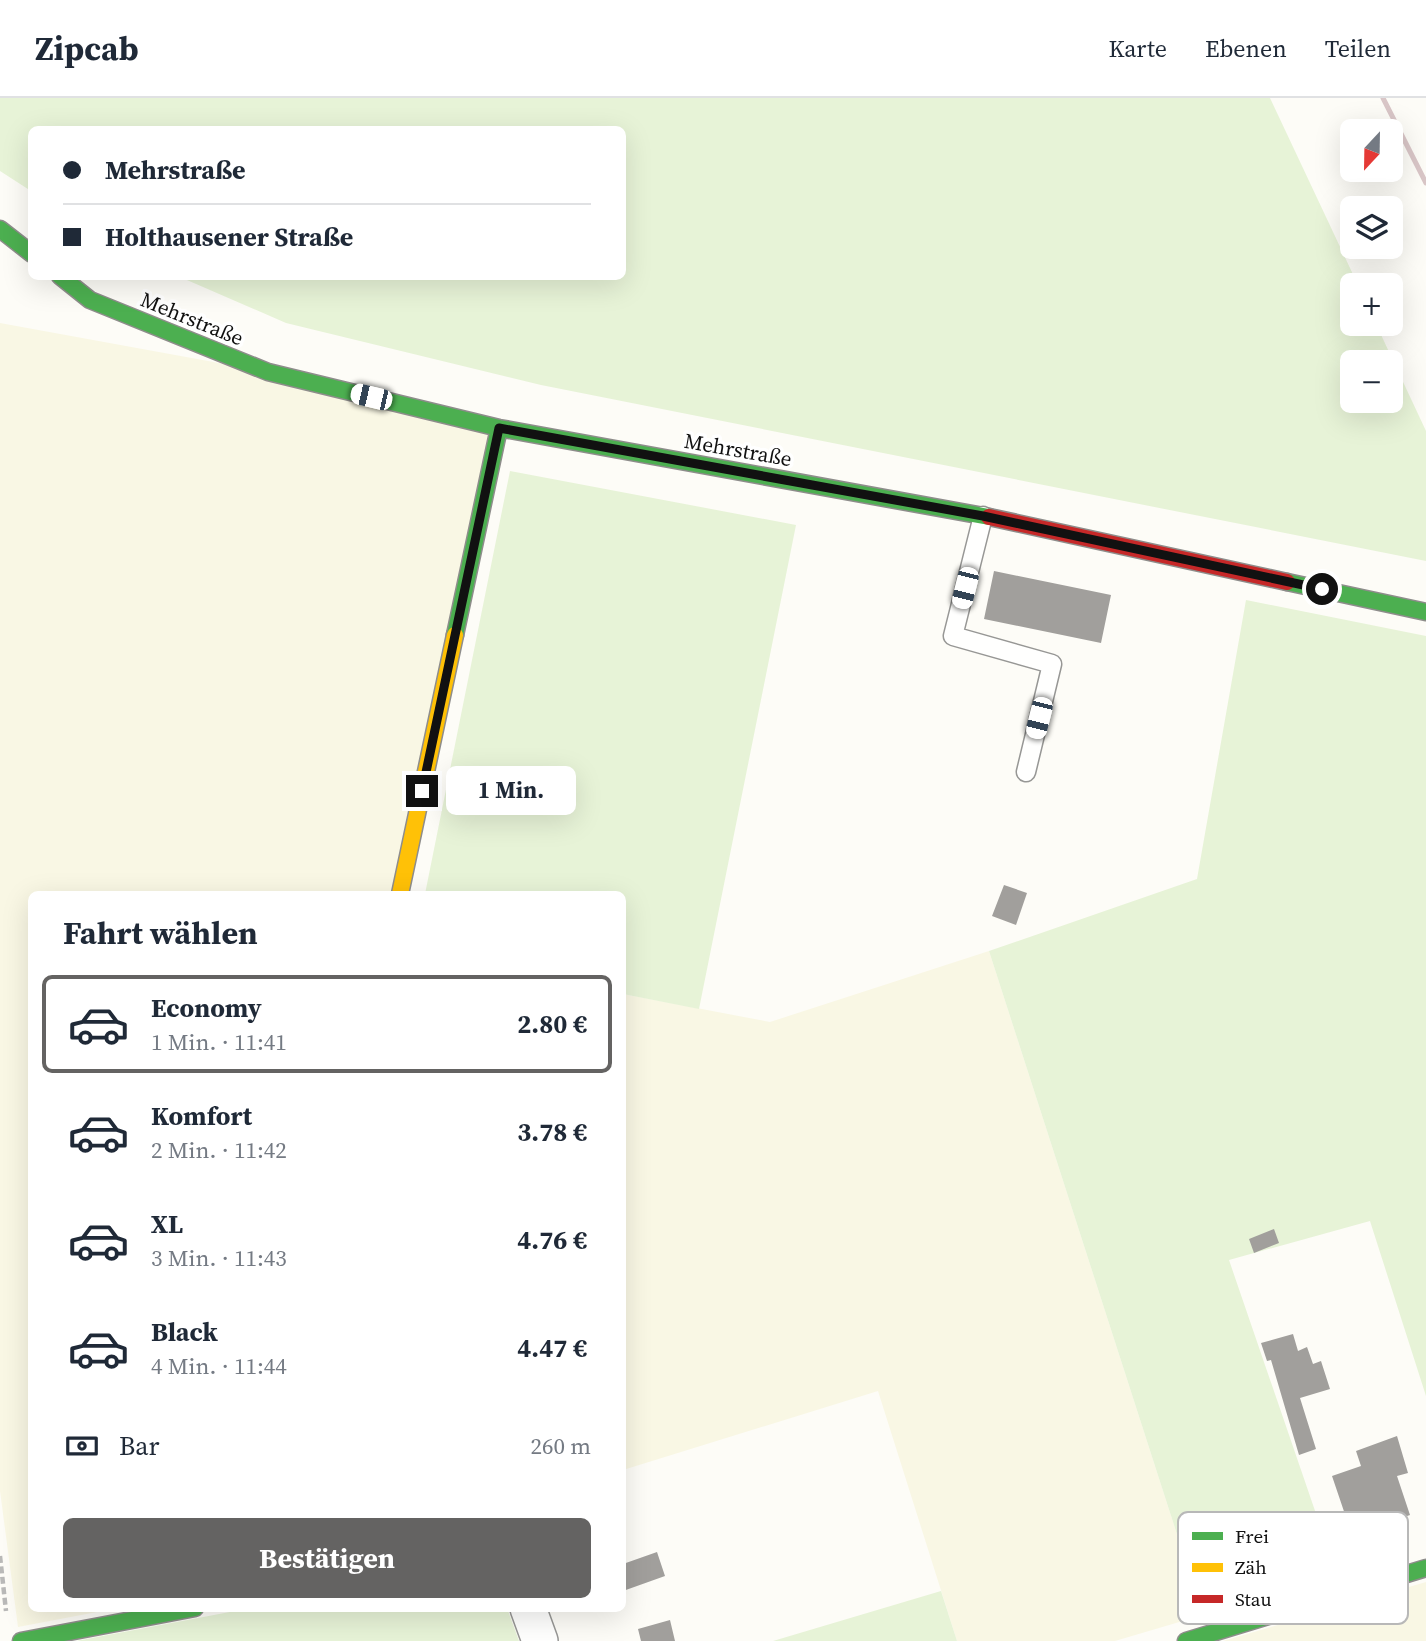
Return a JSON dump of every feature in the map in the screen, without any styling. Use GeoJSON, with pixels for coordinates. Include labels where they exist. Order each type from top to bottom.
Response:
{"type":"FeatureCollection","features":[{"type":"Feature","properties":{"kind":"street"},"geometry":{"type":"LineString","coordinates":[[0,229],[28,251]]}},
{"type":"Feature","properties":{"kind":"street","name":"Mehrstraße"},"geometry":{"type":"LineString","coordinates":[[66,280],[90,300],[268,372],[499,428],[983,516],[1426,612]]}},
{"type":"Feature","properties":{"kind":"street"},"geometry":{"type":"LineString","coordinates":[[401,891],[499,428]]}},
{"type":"Feature","properties":{"kind":"street"},"geometry":{"type":"LineString","coordinates":[[1408,1573],[1426,1568]]}},
{"type":"Feature","properties":{"kind":"street"},"geometry":{"type":"LineString","coordinates":[[21,1641],[174,1612]]}},
{"type":"Feature","properties":{"kind":"street"},"geometry":{"type":"LineString","coordinates":[[529,1612],[540,1641]]}},
{"type":"Feature","properties":{"kind":"street"},"geometry":{"type":"LineString","coordinates":[[1186,1641],[1242,1624]]}},
{"type":"Feature","properties":{"kind":"lane"},"geometry":{"type":"LineString","coordinates":[[983,516],[953,636],[1052,664],[1027,772]]}},
{"type":"Feature","properties":{"kind":"path"},"geometry":{"type":"LineString","coordinates":[[0,1556],[6,1614]]}},
{"type":"Feature","properties":{"kind":"shaded area"},"geometry":{"type":"Polygon","coordinates":[[[0,323],[268,372],[499,428],[401,891],[28,891],[28,1612],[97,1612],[18,1627],[0,1491],[0,323]]]}},
{"type":"Feature","properties":{"kind":"shaded area"},"geometry":{"type":"Polygon","coordinates":[[[989,951],[1178,1537],[1178,1622],[1115,1641],[957,1641],[878,1391],[626,1469],[626,995],[770,1022],[989,951]]]}},
{"type":"Feature","properties":{"kind":"shaded area"},"geometry":{"type":"Polygon","coordinates":[[[1426,1582],[1426,1641],[1223,1641],[1281,1624],[1408,1624],[1408,1587],[1426,1582]]]}},
{"type":"Feature","properties":{"kind":"green space"},"geometry":{"type":"Polygon","coordinates":[[[0,98],[1270,98],[1340,247],[1340,259],[1346,259],[1352,273],[1340,273],[1340,336],[1382,336],[1388,350],[1340,350],[1340,413],[1403,413],[1403,382],[1426,431],[1426,561],[541,385],[286,323],[187,280],[626,280],[626,126],[28,126],[28,189],[0,171],[0,98]]]}},
{"type":"Feature","properties":{"kind":"green space"},"geometry":{"type":"Polygon","coordinates":[[[510,471],[796,525],[699,1009],[626,995],[626,891],[426,891],[510,471]]]}},
{"type":"Feature","properties":{"kind":"green space"},"geometry":{"type":"Polygon","coordinates":[[[1246,600],[1426,636],[1426,1396],[1370,1221],[1229,1260],[1315,1512],[1178,1512],[1178,1537],[989,951],[1197,879],[1246,600]]]}},
{"type":"Feature","properties":{"kind":"green space"},"geometry":{"type":"Polygon","coordinates":[[[941,1591],[957,1641],[773,1641],[941,1591]]]}},
{"type":"Feature","properties":{"kind":"green space"},"geometry":{"type":"Polygon","coordinates":[[[230,1612],[508,1612],[519,1641],[76,1641],[230,1612]]]}},
{"type":"Feature","properties":{"kind":"building"},"geometry":{"type":"Polygon","coordinates":[[[994,571],[1111,595],[1101,643],[984,619],[994,571]]]}},
{"type":"Feature","properties":{"kind":"building"},"geometry":{"type":"Polygon","coordinates":[[[1004,885],[1027,893],[1016,925],[992,916],[1004,885]]]}},
{"type":"Feature","properties":{"kind":"building"},"geometry":{"type":"Polygon","coordinates":[[[1274,1229],[1279,1243],[1254,1253],[1249,1239],[1274,1229]]]}},
{"type":"Feature","properties":{"kind":"building"},"geometry":{"type":"Polygon","coordinates":[[[1293,1334],[1298,1351],[1307,1347],[1313,1364],[1321,1361],[1330,1389],[1300,1398],[1316,1449],[1299,1455],[1271,1360],[1267,1361],[1261,1343],[1293,1334]]]}},
{"type":"Feature","properties":{"kind":"building"},"geometry":{"type":"Polygon","coordinates":[[[1397,1436],[1408,1473],[1397,1476],[1410,1515],[1408,1512],[1344,1512],[1332,1476],[1361,1466],[1356,1451],[1397,1436]]]}},
{"type":"Feature","properties":{"kind":"building"},"geometry":{"type":"Polygon","coordinates":[[[657,1552],[665,1576],[626,1590],[626,1563],[657,1552]]]}},
{"type":"Feature","properties":{"kind":"building"},"geometry":{"type":"Polygon","coordinates":[[[670,1620],[675,1641],[641,1641],[638,1629],[670,1620]]]}},
{"type":"Feature","properties":{"kind":"railway"},"geometry":{"type":"LineString","coordinates":[[1383,98],[1426,183]]}},
{"type":"Feature","properties":{"kind":"traffic: fast"},"geometry":{"type":"LineString","coordinates":[[0,229],[28,251]]}},
{"type":"Feature","properties":{"kind":"traffic: fast"},"geometry":{"type":"LineString","coordinates":[[65,280],[90,300],[268,372],[499,428],[989,517]]}},
{"type":"Feature","properties":{"kind":"traffic: fast"},"geometry":{"type":"LineString","coordinates":[[455,635],[499,428]]}},
{"type":"Feature","properties":{"kind":"traffic: fast"},"geometry":{"type":"LineString","coordinates":[[1287,582],[1426,612]]}},
{"type":"Feature","properties":{"kind":"traffic: fast"},"geometry":{"type":"LineString","coordinates":[[1408,1573],[1426,1568]]}},
{"type":"Feature","properties":{"kind":"traffic: fast"},"geometry":{"type":"LineString","coordinates":[[21,1641],[174,1612]]}},
{"type":"Feature","properties":{"kind":"traffic: fast"},"geometry":{"type":"LineString","coordinates":[[1186,1641],[1242,1624]]}},
{"type":"Feature","properties":{"kind":"traffic: slow"},"geometry":{"type":"LineString","coordinates":[[401,891],[455,635]]}},
{"type":"Feature","properties":{"kind":"traffic: jam"},"geometry":{"type":"LineString","coordinates":[[989,517],[1287,582]]}},
{"type":"Feature","properties":{"kind":"route"},"geometry":{"type":"LineString","coordinates":[[422,791],[499,428],[983,516],[1322,589]]}}]}
